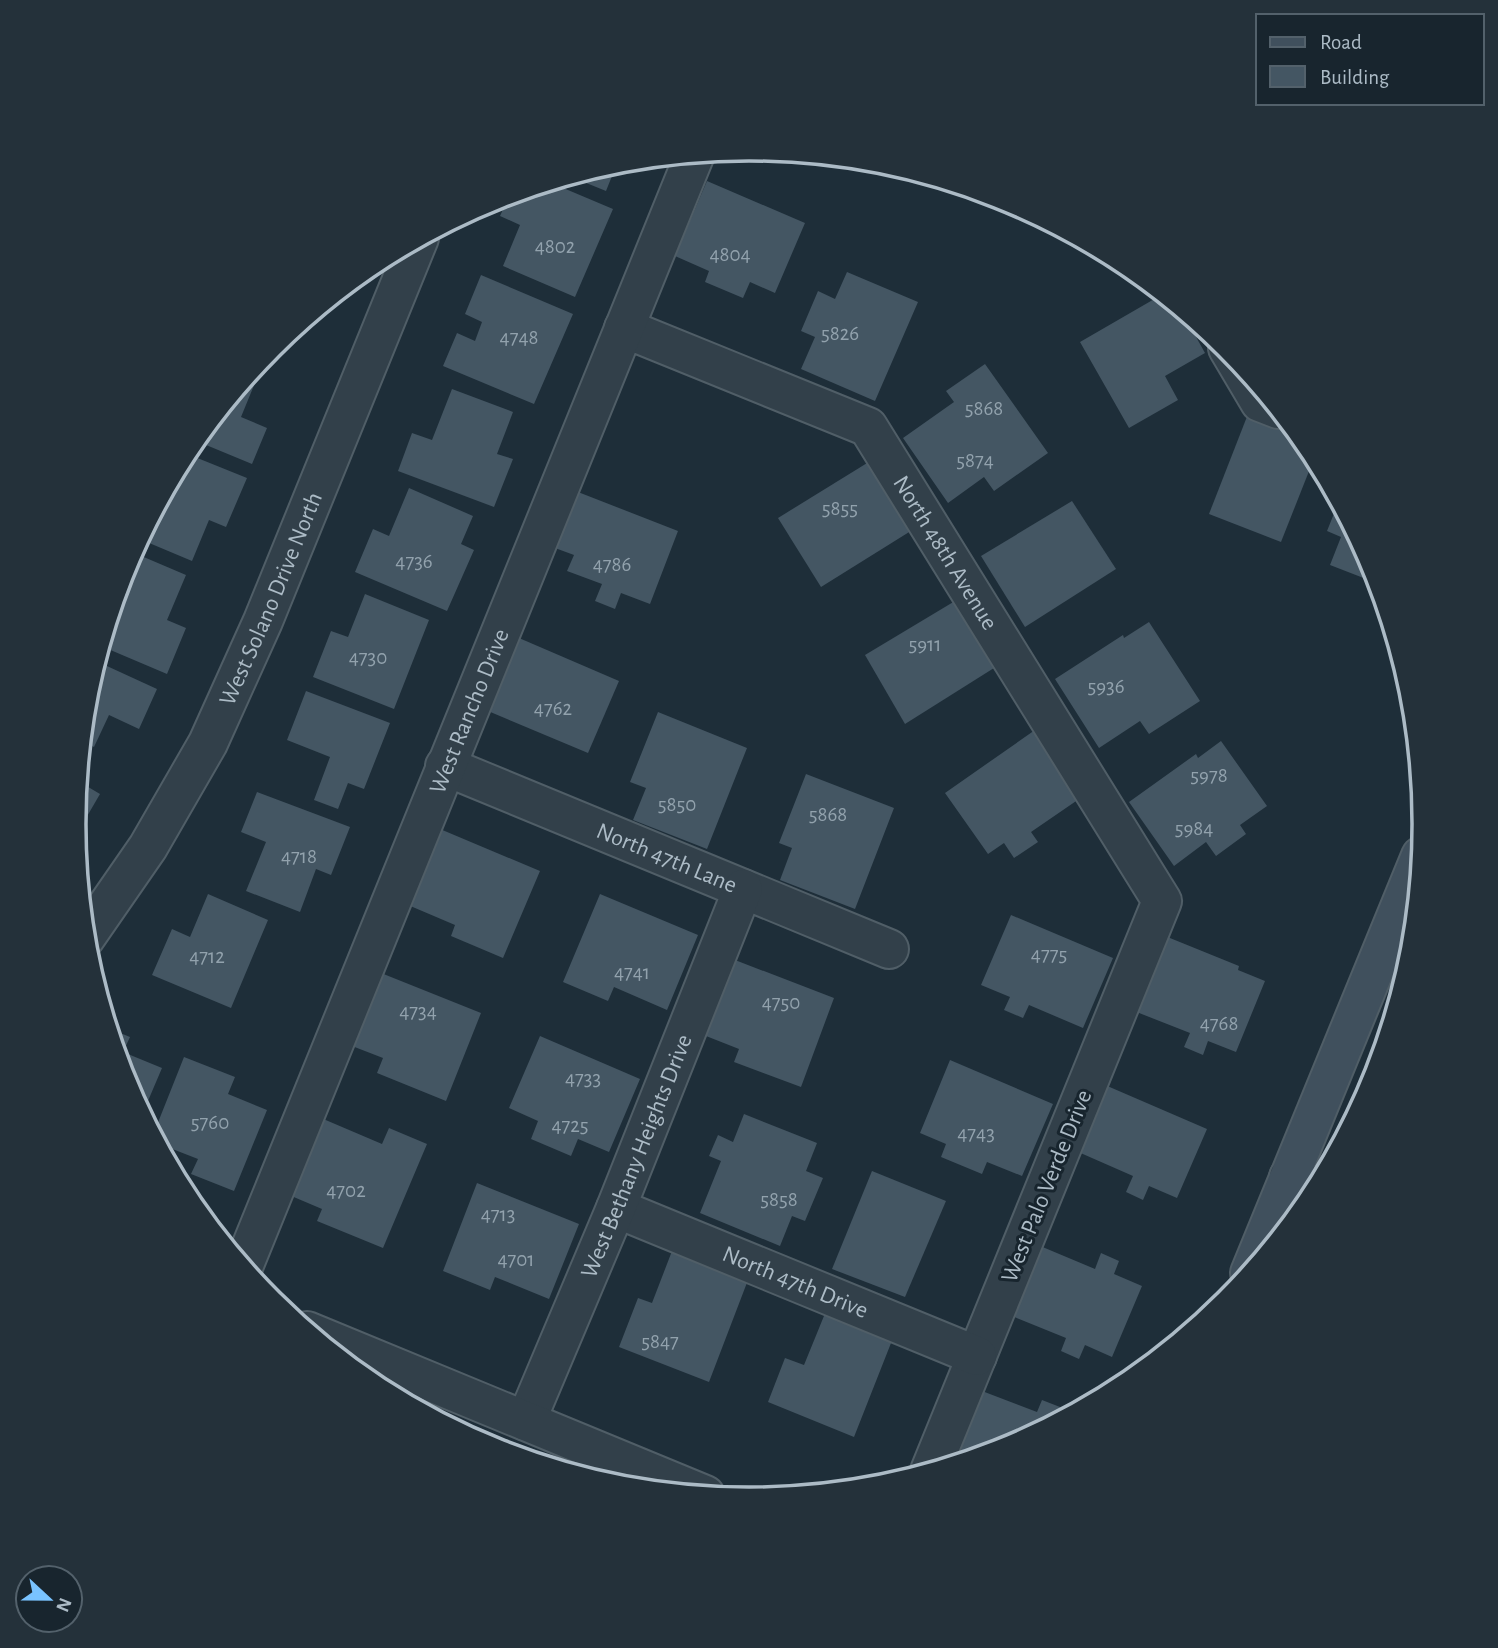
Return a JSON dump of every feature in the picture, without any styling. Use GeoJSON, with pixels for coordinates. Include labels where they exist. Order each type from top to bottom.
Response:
{"type":"FeatureCollection","features":[{"type":"Feature","properties":{"kind":"main road"},"geometry":{"type":"LineString","coordinates":[[1282,1217],[1303,1182],[1409,889]]}},
{"type":"Feature","properties":{"kind":"street","name":"West Rancho Drive"},"geometry":{"type":"LineString","coordinates":[[247,1257],[691,163]]}},
{"type":"Feature","properties":{"kind":"street","name":"West Solano Drive North"},"geometry":{"type":"LineString","coordinates":[[93,926],[148,847],[208,743],[263,621],[413,252]]}},
{"type":"Feature","properties":{"kind":"street","name":"North 48th Avenue"},"geometry":{"type":"LineString","coordinates":[[624,328],[868,427],[1162,901]]}},
{"type":"Feature","properties":{"kind":"street","name":"North 47th Lane"},"geometry":{"type":"LineString","coordinates":[[445,766],[890,949]]}},
{"type":"Feature","properties":{"kind":"street","name":"West Bethany Heights Drive"},"geometry":{"type":"LineString","coordinates":[[526,1421],[616,1208],[743,889]]}},
{"type":"Feature","properties":{"kind":"street","name":"West Palo Verde Drive"},"geometry":{"type":"LineString","coordinates":[[935,1461],[1162,901]]}},
{"type":"Feature","properties":{"kind":"street","name":"North 47th Drive"},"geometry":{"type":"LineString","coordinates":[[616,1208],[977,1356]]}},
{"type":"Feature","properties":{"kind":"street"},"geometry":{"type":"LineString","coordinates":[[337,1343],[677,1483]]}},
{"type":"Feature","properties":{"kind":"building"},"geometry":{"type":"Polygon","coordinates":[[[613,175],[606,191],[583,182],[613,175]]]}},
{"type":"Feature","properties":{"kind":"building"},"geometry":{"type":"Polygon","coordinates":[[[707,181],[805,223],[775,293],[750,282],[743,298],[705,282],[709,271],[675,256],[707,181]]]}},
{"type":"Feature","properties":{"kind":"building"},"geometry":{"type":"Polygon","coordinates":[[[562,188],[613,209],[575,297],[503,266],[520,225],[500,216],[504,208],[562,188]]]}},
{"type":"Feature","properties":{"kind":"building"},"geometry":{"type":"Polygon","coordinates":[[[847,272],[918,302],[875,401],[801,369],[815,337],[801,331],[818,291],[835,299],[847,272]]]}},
{"type":"Feature","properties":{"kind":"building"},"geometry":{"type":"Polygon","coordinates":[[[481,275],[573,314],[534,404],[443,366],[457,333],[475,341],[482,322],[465,314],[481,275]]]}},
{"type":"Feature","properties":{"kind":"building"},"geometry":{"type":"Polygon","coordinates":[[[1154,299],[1193,332],[1205,353],[1165,376],[1178,400],[1129,428],[1080,342],[1154,299]]]}},
{"type":"Feature","properties":{"kind":"building"},"geometry":{"type":"Polygon","coordinates":[[[985,364],[1048,453],[994,491],[984,477],[948,503],[903,438],[954,402],[946,391],[985,364]]]}},
{"type":"Feature","properties":{"kind":"building"},"geometry":{"type":"Polygon","coordinates":[[[256,381],[241,417],[267,428],[252,464],[206,445],[256,381]]]}},
{"type":"Feature","properties":{"kind":"building"},"geometry":{"type":"Polygon","coordinates":[[[452,389],[513,412],[497,454],[513,459],[494,507],[398,471],[412,433],[432,440],[452,389]]]}},
{"type":"Feature","properties":{"kind":"building"},"geometry":{"type":"Polygon","coordinates":[[[1248,414],[1279,426],[1309,471],[1281,542],[1209,514],[1248,414]]]}},
{"type":"Feature","properties":{"kind":"building"},"geometry":{"type":"Polygon","coordinates":[[[197,458],[247,478],[226,527],[209,520],[192,561],[149,543],[175,492],[197,458]]]}},
{"type":"Feature","properties":{"kind":"building"},"geometry":{"type":"Polygon","coordinates":[[[872,460],[914,529],[821,587],[778,518],[872,460]]]}},
{"type":"Feature","properties":{"kind":"building"},"geometry":{"type":"Polygon","coordinates":[[[409,488],[473,516],[461,544],[474,550],[447,611],[355,572],[373,529],[389,536],[409,488]]]}},
{"type":"Feature","properties":{"kind":"building"},"geometry":{"type":"Polygon","coordinates":[[[578,492],[678,531],[650,604],[621,593],[615,609],[595,601],[602,584],[567,571],[574,555],[555,548],[578,492]]]}},
{"type":"Feature","properties":{"kind":"building"},"geometry":{"type":"Polygon","coordinates":[[[1072,501],[1116,569],[1025,627],[981,556],[1072,501]]]}},
{"type":"Feature","properties":{"kind":"building"},"geometry":{"type":"Polygon","coordinates":[[[1334,513],[1365,579],[1330,565],[1341,537],[1327,531],[1334,513]]]}},
{"type":"Feature","properties":{"kind":"building"},"geometry":{"type":"Polygon","coordinates":[[[142,556],[186,575],[167,620],[186,628],[167,674],[109,649],[142,556]]]}},
{"type":"Feature","properties":{"kind":"building"},"geometry":{"type":"Polygon","coordinates":[[[365,594],[429,620],[394,709],[313,677],[331,631],[348,637],[365,594]]]}},
{"type":"Feature","properties":{"kind":"building"},"geometry":{"type":"Polygon","coordinates":[[[955,601],[994,668],[905,724],[865,655],[955,601]]]}},
{"type":"Feature","properties":{"kind":"building"},"geometry":{"type":"Polygon","coordinates":[[[1149,622],[1200,701],[1149,734],[1140,721],[1099,748],[1055,679],[1123,635],[1124,638],[1149,622]]]}},
{"type":"Feature","properties":{"kind":"building"},"geometry":{"type":"Polygon","coordinates":[[[519,638],[619,681],[588,753],[488,711],[519,638]]]}},
{"type":"Feature","properties":{"kind":"building"},"geometry":{"type":"Polygon","coordinates":[[[105,665],[157,689],[139,729],[109,715],[94,747],[90,745],[91,737],[105,665]]]}},
{"type":"Feature","properties":{"kind":"building"},"geometry":{"type":"Polygon","coordinates":[[[306,691],[390,723],[364,789],[348,783],[338,809],[314,800],[330,757],[287,740],[306,691]]]}},
{"type":"Feature","properties":{"kind":"building"},"geometry":{"type":"Polygon","coordinates":[[[658,712],[747,748],[707,849],[633,820],[646,788],[630,782],[658,712]]]}},
{"type":"Feature","properties":{"kind":"building"},"geometry":{"type":"Polygon","coordinates":[[[1035,730],[1082,797],[1031,832],[1038,842],[1014,858],[1004,843],[988,854],[945,793],[1035,730]]]}},
{"type":"Feature","properties":{"kind":"building"},"geometry":{"type":"Polygon","coordinates":[[[1221,741],[1267,806],[1240,825],[1246,834],[1216,856],[1206,842],[1174,866],[1129,802],[1196,754],[1198,758],[1221,741]]]}},
{"type":"Feature","properties":{"kind":"building"},"geometry":{"type":"Polygon","coordinates":[[[806,774],[894,808],[855,909],[780,880],[792,848],[779,843],[806,774]]]}},
{"type":"Feature","properties":{"kind":"building"},"geometry":{"type":"Polygon","coordinates":[[[87,786],[100,794],[86,818],[87,786]]]}},
{"type":"Feature","properties":{"kind":"building"},"geometry":{"type":"Polygon","coordinates":[[[257,792],[350,827],[331,875],[316,869],[300,912],[246,891],[266,842],[241,832],[257,792]]]}},
{"type":"Feature","properties":{"kind":"building"},"geometry":{"type":"Polygon","coordinates":[[[440,829],[540,871],[503,958],[451,936],[455,925],[408,905],[440,829]]]}},
{"type":"Feature","properties":{"kind":"building"},"geometry":{"type":"Polygon","coordinates":[[[208,894],[268,920],[231,1008],[152,975],[172,929],[190,937],[208,894]]]}},
{"type":"Feature","properties":{"kind":"building"},"geometry":{"type":"Polygon","coordinates":[[[600,894],[698,935],[667,1010],[614,987],[608,1001],[563,982],[600,894]]]}},
{"type":"Feature","properties":{"kind":"building"},"geometry":{"type":"Polygon","coordinates":[[[1011,915],[1113,958],[1083,1028],[1029,1005],[1023,1018],[1004,1010],[1010,997],[981,985],[1011,915]]]}},
{"type":"Feature","properties":{"kind":"building"},"geometry":{"type":"Polygon","coordinates":[[[1165,936],[1239,966],[1238,970],[1265,981],[1236,1052],[1208,1041],[1203,1055],[1184,1047],[1190,1033],[1134,1011],[1165,936]]]}},
{"type":"Feature","properties":{"kind":"building"},"geometry":{"type":"Polygon","coordinates":[[[735,960],[834,998],[801,1087],[734,1062],[739,1049],[706,1036],[735,960]]]}},
{"type":"Feature","properties":{"kind":"building"},"geometry":{"type":"Polygon","coordinates":[[[381,973],[481,1013],[446,1101],[377,1073],[383,1058],[352,1046],[381,973]]]}},
{"type":"Feature","properties":{"kind":"building"},"geometry":{"type":"Polygon","coordinates":[[[120,1033],[130,1037],[125,1048],[120,1033]]]}},
{"type":"Feature","properties":{"kind":"building"},"geometry":{"type":"Polygon","coordinates":[[[540,1036],[640,1079],[609,1152],[578,1139],[571,1156],[531,1139],[538,1121],[509,1108],[540,1036]]]}},
{"type":"Feature","properties":{"kind":"building"},"geometry":{"type":"Polygon","coordinates":[[[127,1054],[162,1068],[147,1103],[127,1054]]]}},
{"type":"Feature","properties":{"kind":"building"},"geometry":{"type":"Polygon","coordinates":[[[184,1057],[235,1077],[228,1094],[267,1110],[234,1191],[191,1174],[198,1159],[171,1148],[158,1124],[184,1057]]]}},
{"type":"Feature","properties":{"kind":"building"},"geometry":{"type":"Polygon","coordinates":[[[950,1060],[1053,1104],[1022,1176],[987,1162],[982,1174],[941,1157],[946,1144],[920,1133],[950,1060]]]}},
{"type":"Feature","properties":{"kind":"building"},"geometry":{"type":"Polygon","coordinates":[[[1105,1085],[1207,1129],[1177,1198],[1149,1186],[1143,1200],[1126,1192],[1133,1176],[1076,1151],[1105,1085]]]}},
{"type":"Feature","properties":{"kind":"building"},"geometry":{"type":"Polygon","coordinates":[[[744,1114],[817,1143],[806,1171],[823,1178],[805,1221],[792,1216],[780,1246],[700,1213],[721,1161],[709,1156],[718,1135],[733,1142],[744,1114]]]}},
{"type":"Feature","properties":{"kind":"building"},"geometry":{"type":"Polygon","coordinates":[[[321,1118],[382,1144],[389,1128],[427,1144],[383,1248],[317,1221],[322,1209],[289,1195],[321,1118]]]}},
{"type":"Feature","properties":{"kind":"building"},"geometry":{"type":"Polygon","coordinates":[[[872,1171],[946,1201],[905,1297],[832,1269],[872,1171]]]}},
{"type":"Feature","properties":{"kind":"building"},"geometry":{"type":"Polygon","coordinates":[[[477,1183],[579,1224],[549,1299],[495,1277],[490,1290],[443,1271],[477,1183]]]}},
{"type":"Feature","properties":{"kind":"building"},"geometry":{"type":"Polygon","coordinates":[[[1033,1243],[1095,1269],[1101,1253],[1119,1261],[1114,1274],[1142,1286],[1112,1357],[1085,1345],[1079,1359],[1061,1351],[1066,1338],[1012,1316],[1033,1243]]]}},
{"type":"Feature","properties":{"kind":"building"},"geometry":{"type":"Polygon","coordinates":[[[672,1251],[748,1280],[709,1382],[619,1347],[638,1298],[652,1303],[672,1251]]]}},
{"type":"Feature","properties":{"kind":"building"},"geometry":{"type":"Polygon","coordinates":[[[826,1311],[893,1338],[854,1437],[768,1402],[785,1358],[804,1365],[826,1311]]]}},
{"type":"Feature","properties":{"kind":"building"},"geometry":{"type":"Polygon","coordinates":[[[982,1391],[1037,1412],[1042,1400],[1060,1407],[1042,1419],[1003,1437],[957,1454],[982,1391]]]}}]}
